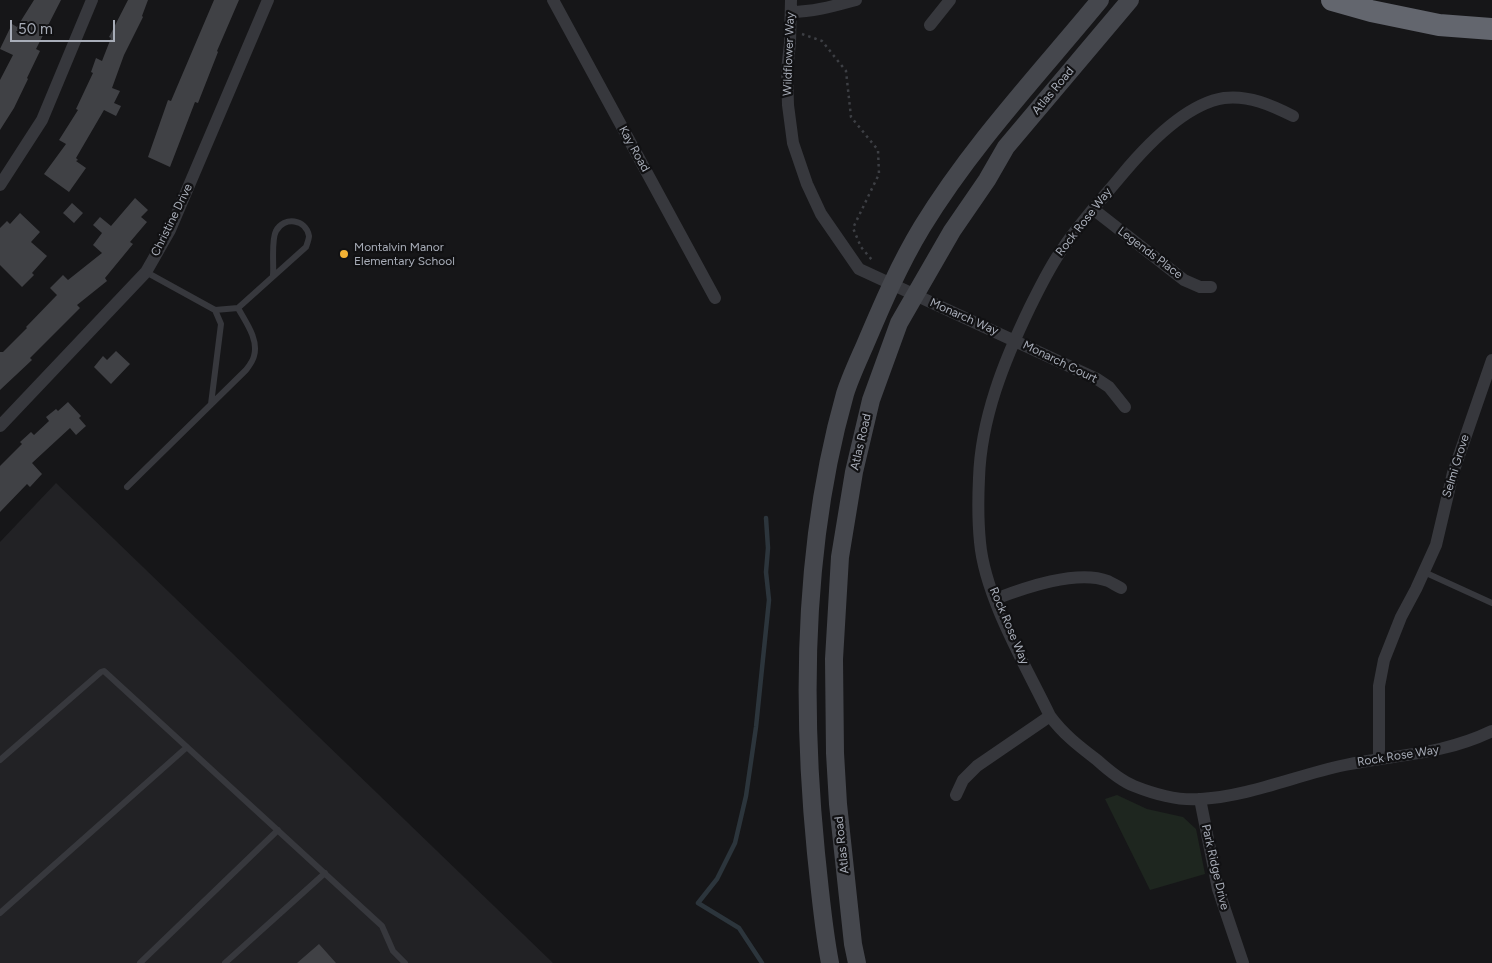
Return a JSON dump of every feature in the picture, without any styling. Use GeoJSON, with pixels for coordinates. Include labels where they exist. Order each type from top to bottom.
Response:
{"type":"FeatureCollection","features":[{"type":"Feature","properties":{"kind":"highway"},"geometry":{"type":"LineString","coordinates":[[1332,0],[1371,11],[1439,25],[1492,28]]}},
{"type":"Feature","properties":{"kind":"street"},"geometry":{"type":"LineString","coordinates":[[0,185],[42,120],[92,0]]}},
{"type":"Feature","properties":{"kind":"street","name":"Christine Drive"},"geometry":{"type":"LineString","coordinates":[[0,426],[146,272],[170,230],[268,0]]}},
{"type":"Feature","properties":{"kind":"street","name":"Kay Road"},"geometry":{"type":"LineString","coordinates":[[552,0],[715,298]]}},
{"type":"Feature","properties":{"kind":"street"},"geometry":{"type":"LineString","coordinates":[[791,6],[808,12],[856,0]]}},
{"type":"Feature","properties":{"kind":"street"},"geometry":{"type":"LineString","coordinates":[[930,25],[950,0]]}},
{"type":"Feature","properties":{"kind":"street","name":"Atlas Road"},"geometry":{"type":"LineString","coordinates":[[830,963],[824,930],[808,754],[808,658],[814,554],[828,466],[846,392],[885,282],[972,153],[1100,0]]}},
{"type":"Feature","properties":{"kind":"street","name":"Atlas Road"},"geometry":{"type":"LineString","coordinates":[[857,963],[853,944],[838,804],[835,753],[834,659],[840,557],[854,472],[871,400],[899,323],[952,231],[987,180],[1006,147],[1130,0]]}},
{"type":"Feature","properties":{"kind":"street","name":"Wildflower Way"},"geometry":{"type":"LineString","coordinates":[[791,6],[787,71],[788,105],[794,143],[807,184],[821,214],[859,269],[914,296]]}},
{"type":"Feature","properties":{"kind":"street","name":"Rock Rose Way"},"geometry":{"type":"LineString","coordinates":[[1293,116],[1266,103],[1250,99],[1225,98],[1202,105],[1182,118],[1139,154],[1055,259],[1014,339],[989,410],[983,438],[979,478],[980,544],[995,598],[1006,627],[1050,716],[1058,726],[1132,786],[1168,797],[1200,799],[1242,792],[1328,768],[1379,758],[1441,750],[1475,739],[1492,731]]}},
{"type":"Feature","properties":{"kind":"street","name":"Legends Place"},"geometry":{"type":"LineString","coordinates":[[1093,210],[1184,280],[1200,287],[1211,287]]}},
{"type":"Feature","properties":{"kind":"street","name":"Monarch Way"},"geometry":{"type":"LineString","coordinates":[[914,296],[1014,339]]}},
{"type":"Feature","properties":{"kind":"street","name":"Monarch Court"},"geometry":{"type":"LineString","coordinates":[[1014,339],[1097,378],[1109,387],[1125,407]]}},
{"type":"Feature","properties":{"kind":"street","name":"Selmi Grove"},"geometry":{"type":"LineString","coordinates":[[1379,758],[1379,686],[1384,660],[1401,617],[1436,545],[1453,473],[1492,360]]}},
{"type":"Feature","properties":{"kind":"street"},"geometry":{"type":"LineString","coordinates":[[995,598],[1029,586],[1066,578],[1106,580],[1121,588]]}},
{"type":"Feature","properties":{"kind":"street"},"geometry":{"type":"LineString","coordinates":[[956,795],[963,780],[977,766],[1050,716]]}},
{"type":"Feature","properties":{"kind":"street","name":"Park Ridge Drive"},"geometry":{"type":"LineString","coordinates":[[1200,799],[1218,889],[1243,963]]}},
{"type":"Feature","properties":{"kind":"lane"},"geometry":{"type":"LineString","coordinates":[[146,272],[215,310],[238,308],[306,247],[309,236],[303,225],[295,220],[284,222],[276,232],[274,275]]}},
{"type":"Feature","properties":{"kind":"lane"},"geometry":{"type":"LineString","coordinates":[[128,488],[246,370],[254,356],[255,344],[251,332],[238,308]]}},
{"type":"Feature","properties":{"kind":"lane"},"geometry":{"type":"LineString","coordinates":[[211,404],[221,324],[215,310]]}},
{"type":"Feature","properties":{"kind":"lane"},"geometry":{"type":"LineString","coordinates":[[1424,572],[1492,603]]}},
{"type":"Feature","properties":{"kind":"lane"},"geometry":{"type":"LineString","coordinates":[[0,760],[104,672],[382,926],[393,951],[405,963]]}},
{"type":"Feature","properties":{"kind":"lane"},"geometry":{"type":"LineString","coordinates":[[0,913],[187,747]]}},
{"type":"Feature","properties":{"kind":"lane"},"geometry":{"type":"LineString","coordinates":[[140,963],[278,830]]}},
{"type":"Feature","properties":{"kind":"lane"},"geometry":{"type":"LineString","coordinates":[[226,963],[325,873]]}},
{"type":"Feature","properties":{"kind":"path"},"geometry":{"type":"LineString","coordinates":[[791,29],[822,41],[846,71],[851,117],[878,150],[879,174],[853,228],[861,247],[876,264],[885,265],[885,282]]}},
{"type":"Feature","properties":{"kind":"shaded area"},"geometry":{"type":"Polygon","coordinates":[[[56,483],[553,963],[0,963],[0,542],[56,483]]]}},
{"type":"Feature","properties":{"kind":"shaded area"},"geometry":{"type":"Polygon","coordinates":[[[1117,795],[1147,809],[1183,817],[1196,829],[1205,874],[1150,890],[1105,799],[1117,795]]]}},
{"type":"Feature","properties":{"kind":"building"},"geometry":{"type":"Polygon","coordinates":[[[34,0],[61,0],[36,49],[40,51],[28,79],[14,108],[0,130],[0,80],[13,55],[0,49],[12,24],[17,27],[34,0]]]}},
{"type":"Feature","properties":{"kind":"building"},"geometry":{"type":"Polygon","coordinates":[[[128,0],[148,0],[143,17],[124,55],[112,88],[120,91],[114,103],[121,106],[116,116],[104,110],[76,158],[78,160],[76,161],[86,168],[69,192],[44,174],[66,144],[59,140],[78,110],[76,109],[93,73],[91,72],[96,58],[102,61],[111,38],[109,37],[128,0]]]}},
{"type":"Feature","properties":{"kind":"building"},"geometry":{"type":"Polygon","coordinates":[[[214,0],[239,0],[217,51],[198,103],[195,102],[170,167],[148,157],[168,100],[171,101],[214,0]]]}},
{"type":"Feature","properties":{"kind":"building"},"geometry":{"type":"Polygon","coordinates":[[[135,198],[148,210],[141,217],[147,222],[130,242],[133,244],[105,278],[107,281],[77,305],[80,308],[30,358],[32,360],[0,390],[0,352],[3,352],[27,328],[57,295],[50,288],[63,275],[68,280],[102,253],[93,245],[102,233],[93,225],[100,217],[111,226],[135,198]]]}},
{"type":"Feature","properties":{"kind":"building"},"geometry":{"type":"Polygon","coordinates":[[[72,203],[83,213],[74,223],[63,213],[72,203]]]}},
{"type":"Feature","properties":{"kind":"building"},"geometry":{"type":"Polygon","coordinates":[[[20,213],[40,232],[31,242],[47,256],[32,273],[34,275],[22,287],[0,265],[0,228],[7,221],[10,224],[20,213]]]}},
{"type":"Feature","properties":{"kind":"building"},"geometry":{"type":"Polygon","coordinates":[[[116,351],[130,364],[111,384],[94,367],[103,356],[107,360],[116,351]]]}},
{"type":"Feature","properties":{"kind":"building"},"geometry":{"type":"Polygon","coordinates":[[[68,402],[81,416],[79,418],[86,426],[76,435],[70,428],[32,463],[42,474],[30,487],[27,484],[0,512],[0,466],[22,444],[20,442],[31,432],[34,435],[49,421],[46,417],[56,409],[58,411],[68,402]]]}},
{"type":"Feature","properties":{"kind":"building"},"geometry":{"type":"Polygon","coordinates":[[[319,944],[336,963],[297,963],[319,944]]]}},
{"type":"Feature","properties":{"kind":"waterway"},"geometry":{"type":"LineString","coordinates":[[762,963],[739,928],[698,903],[717,879],[735,843],[746,796],[756,727],[769,600],[766,572],[768,548],[766,518]]}},
{"type":"Feature","properties":{"kind":"place","name":"Montalvin Manor Elementary School"},"geometry":{"type":"Point","coordinates":[344,254]}}]}
